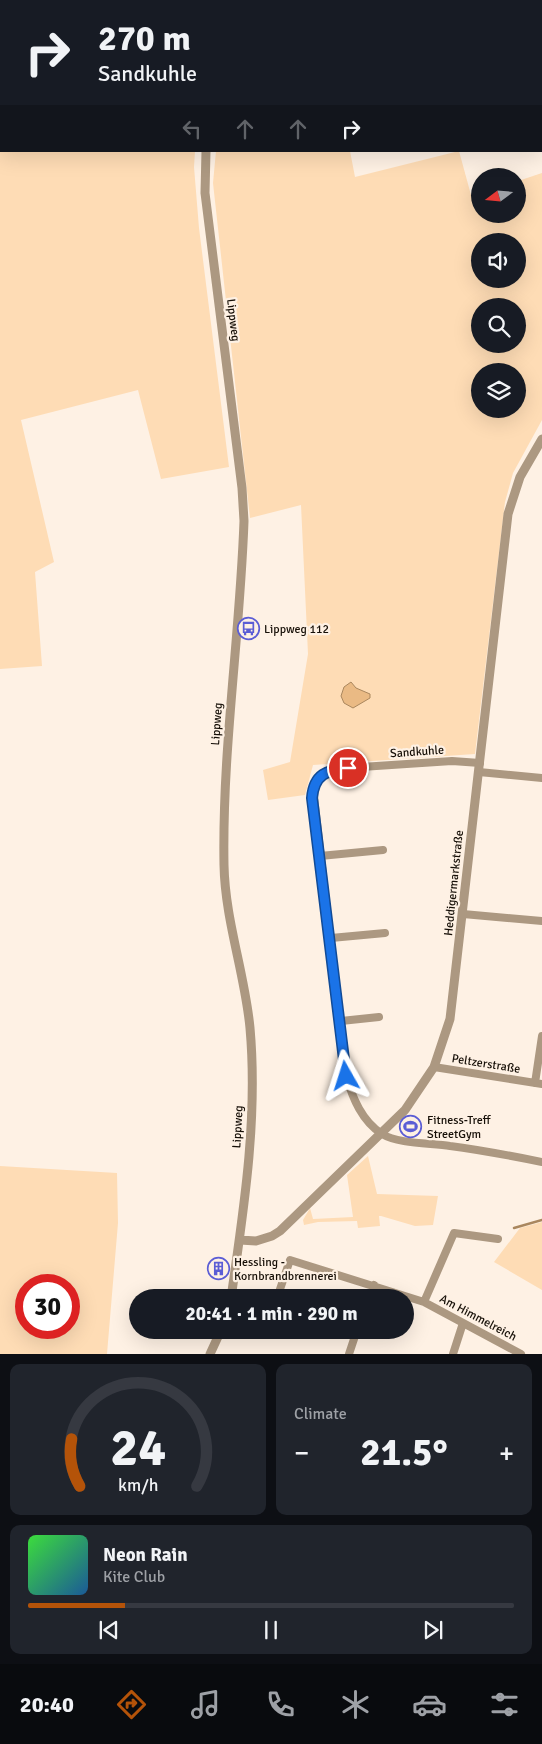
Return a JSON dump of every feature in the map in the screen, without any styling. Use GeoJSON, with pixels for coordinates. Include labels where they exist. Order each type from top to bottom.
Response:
{"type":"FeatureCollection","features":[{"type":"Feature","properties":{"kind":"street","name":"Lippweg"},"geometry":{"type":"LineString","coordinates":[[206,152],[205,193],[239,462],[244,521],[224,798],[226,886],[250,1025],[252,1055],[251,1136],[240,1240],[232,1289]]}},
{"type":"Feature","properties":{"kind":"street","name":"Heddigermarkstraße"},"geometry":{"type":"LineString","coordinates":[[240,1240],[264,1240],[280,1230],[405,1110],[434,1068],[450,1019],[508,514],[520,477],[542,438]]}},
{"type":"Feature","properties":{"kind":"street","name":"Sandkuhle"},"geometry":{"type":"LineString","coordinates":[[380,1133],[364,1117],[351,1092],[346,1076],[331,938],[312,798],[313,788],[322,773],[331,769],[452,761],[480,768]]}},
{"type":"Feature","properties":{"kind":"street"},"geometry":{"type":"LineString","coordinates":[[480,768],[542,778]]}},
{"type":"Feature","properties":{"kind":"street"},"geometry":{"type":"LineString","coordinates":[[320,856],[384,850]]}},
{"type":"Feature","properties":{"kind":"street"},"geometry":{"type":"LineString","coordinates":[[463,914],[542,921]]}},
{"type":"Feature","properties":{"kind":"street"},"geometry":{"type":"LineString","coordinates":[[331,938],[385,933]]}},
{"type":"Feature","properties":{"kind":"street"},"geometry":{"type":"LineString","coordinates":[[340,1021],[379,1017]]}},
{"type":"Feature","properties":{"kind":"street","name":"Peltzerstraße"},"geometry":{"type":"LineString","coordinates":[[434,1068],[538,1084],[542,1036]]}},
{"type":"Feature","properties":{"kind":"street"},"geometry":{"type":"LineString","coordinates":[[380,1133],[390,1138],[542,1162]]}},
{"type":"Feature","properties":{"kind":"street","name":"Am Himmelreich"},"geometry":{"type":"LineString","coordinates":[[424,1302],[454,1233],[498,1239]]}},
{"type":"Feature","properties":{"kind":"street","name":"Am Himmelreich"},"geometry":{"type":"LineString","coordinates":[[280,1289],[290,1260],[424,1302],[521,1354]]}},
{"type":"Feature","properties":{"kind":"street"},"geometry":{"type":"LineString","coordinates":[[372,1289],[374,1285]]}},
{"type":"Feature","properties":{"kind":"street"},"geometry":{"type":"LineString","coordinates":[[453,1354],[463,1323]]}},
{"type":"Feature","properties":{"kind":"street"},"geometry":{"type":"LineString","coordinates":[[210,1354],[217,1339]]}},
{"type":"Feature","properties":{"kind":"street"},"geometry":{"type":"LineString","coordinates":[[349,1354],[354,1339]]}},
{"type":"Feature","properties":{"kind":"shaded area"},"geometry":{"type":"Polygon","coordinates":[[[0,152],[195,152],[194,167],[199,228],[229,467],[161,479],[138,390],[21,420],[54,562],[35,572],[42,666],[0,669],[0,152]]]}},
{"type":"Feature","properties":{"kind":"shaded area"},"geometry":{"type":"Polygon","coordinates":[[[216,152],[350,152],[355,177],[459,152],[471,195],[471,223],[526,223],[526,178],[542,173],[542,420],[513,473],[505,502],[475,754],[313,765],[305,795],[268,800],[263,770],[290,762],[308,654],[301,505],[250,518],[213,183],[216,152]]]}},
{"type":"Feature","properties":{"kind":"shaded area"},"geometry":{"type":"Polygon","coordinates":[[[351,682],[356,688],[370,694],[370,698],[353,708],[344,703],[341,696],[344,687],[351,682]]]}},
{"type":"Feature","properties":{"kind":"shaded area"},"geometry":{"type":"Polygon","coordinates":[[[368,1156],[377,1194],[438,1196],[433,1225],[415,1226],[379,1216],[380,1226],[358,1228],[357,1221],[318,1222],[304,1225],[303,1220],[310,1208],[313,1219],[353,1217],[347,1175],[368,1156]]]}},
{"type":"Feature","properties":{"kind":"shaded area"},"geometry":{"type":"Polygon","coordinates":[[[0,1166],[117,1173],[118,1223],[107,1354],[0,1354],[0,1166]]]}},
{"type":"Feature","properties":{"kind":"shaded area"},"geometry":{"type":"Polygon","coordinates":[[[542,1222],[542,1290],[494,1262],[520,1228],[542,1222]]]}},
{"type":"Feature","properties":{"kind":"waterway"},"geometry":{"type":"LineString","coordinates":[[514,1228],[542,1220]]}},
{"type":"Feature","properties":{"kind":"place","name":"Lippweg 112"},"geometry":{"type":"Point","coordinates":[248,629]}},
{"type":"Feature","properties":{"kind":"place","name":"Fitness-Treff StreetGym"},"geometry":{"type":"Point","coordinates":[411,1127]}},
{"type":"Feature","properties":{"kind":"place","name":"Hessling - Kornbrandbrennerei"},"geometry":{"type":"Point","coordinates":[218,1269]}},
{"type":"Feature","properties":{"kind":"route"},"geometry":{"type":"LineString","coordinates":[[346,1076],[331,938],[312,798],[316,780],[322,773],[331,769],[348,768]]}}]}
